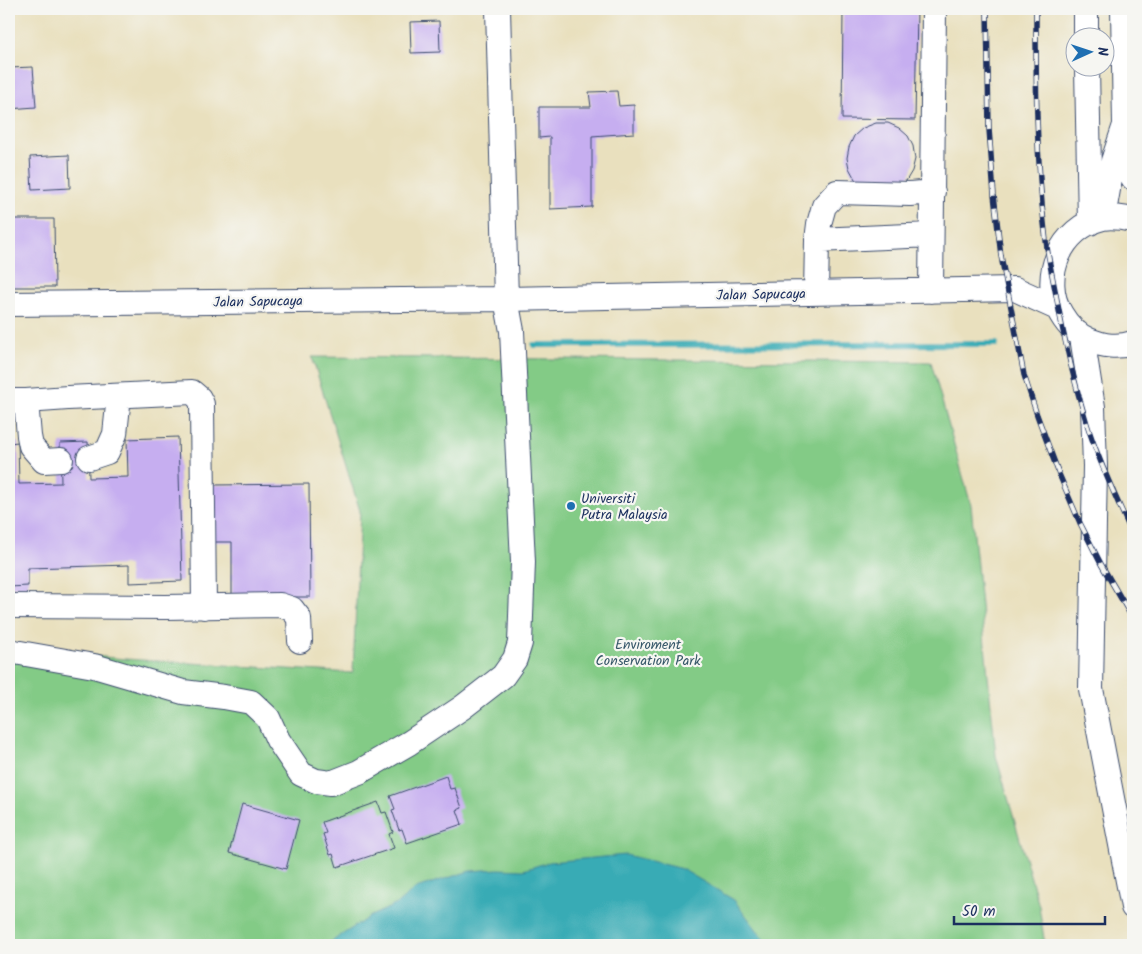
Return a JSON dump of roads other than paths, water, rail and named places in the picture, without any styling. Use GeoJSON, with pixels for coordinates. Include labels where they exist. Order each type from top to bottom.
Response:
{"type":"FeatureCollection","features":[{"type":"Feature","properties":{"kind":"street"},"geometry":{"type":"LineString","coordinates":[[9,651],[94,666],[182,692],[251,702],[268,718],[278,740],[301,774],[316,781],[331,783],[359,772],[392,753],[463,707],[503,676],[515,659],[520,643],[524,562],[512,331],[506,299],[498,9]]}},
{"type":"Feature","properties":{"kind":"street"},"geometry":{"type":"LineString","coordinates":[[931,291],[934,9]]}},
{"type":"Feature","properties":{"kind":"street"},"geometry":{"type":"LineString","coordinates":[[1086,9],[1086,28]]}},
{"type":"Feature","properties":{"kind":"street"},"geometry":{"type":"LineString","coordinates":[[1123,9],[1125,125],[1133,178]]}},
{"type":"Feature","properties":{"kind":"street"},"geometry":{"type":"LineString","coordinates":[[1088,78],[1097,221]]}},
{"type":"Feature","properties":{"kind":"street"},"geometry":{"type":"LineString","coordinates":[[1097,221],[1125,125]]}},
{"type":"Feature","properties":{"kind":"street"},"geometry":{"type":"LineString","coordinates":[[816,293],[819,224],[824,206],[837,192],[910,194],[933,192]]}},
{"type":"Feature","properties":{"kind":"street"},"geometry":{"type":"LineString","coordinates":[[1133,220],[1121,218],[1097,221],[1072,234],[1060,250],[1053,269],[1052,289],[1057,308],[1067,324],[1082,337],[1102,345],[1123,346],[1133,343]]}},
{"type":"Feature","properties":{"kind":"street"},"geometry":{"type":"LineString","coordinates":[[817,240],[931,236]]}},
{"type":"Feature","properties":{"kind":"street"},"geometry":{"type":"LineString","coordinates":[[1015,289],[1053,269]]}},
{"type":"Feature","properties":{"kind":"street"},"geometry":{"type":"LineString","coordinates":[[1015,289],[1057,308]]}},
{"type":"Feature","properties":{"kind":"street","name":"Jalan Sapucaya"},"geometry":{"type":"LineString","coordinates":[[9,304],[506,299],[1015,289]]}},
{"type":"Feature","properties":{"kind":"street"},"geometry":{"type":"LineString","coordinates":[[1082,337],[1093,407],[1096,466],[1091,689],[1133,907]]}},
{"type":"Feature","properties":{"kind":"street"},"geometry":{"type":"LineString","coordinates":[[61,460],[44,460],[32,446],[17,401],[192,392],[199,398],[202,404],[204,607]]}},
{"type":"Feature","properties":{"kind":"street"},"geometry":{"type":"LineString","coordinates":[[89,458],[107,452],[115,434],[119,396]]}},
{"type":"Feature","properties":{"kind":"street"},"geometry":{"type":"LineString","coordinates":[[9,606],[204,607],[280,605],[292,609],[299,618],[300,642]]}},
{"type":"Feature","properties":{"kind":"water"},"geometry":{"type":"Polygon","coordinates":[[[626,855],[682,869],[734,900],[771,945],[326,945],[371,916],[397,904],[416,888],[470,871],[523,870],[549,862],[626,855]]]}},
{"type":"Feature","properties":{"kind":"waterway"},"geometry":{"type":"LineString","coordinates":[[534,345],[996,344]]}},
{"type":"Feature","properties":{"kind":"railway"},"geometry":{"type":"LineString","coordinates":[[987,9],[989,129],[994,195],[1001,256],[1024,375],[1059,474],[1080,523],[1133,619]]}},
{"type":"Feature","properties":{"kind":"railway"},"geometry":{"type":"LineString","coordinates":[[1036,9],[1038,148],[1042,204],[1050,264],[1062,328],[1087,424],[1103,467],[1133,536]]}},
{"type":"Feature","properties":{"kind":"place","name":"Universiti Putra Malaysia"},"geometry":{"type":"Point","coordinates":[571,506]}},
{"type":"Feature","properties":{"kind":"park label","name":"Enviroment Conservation Park"},"geometry":{"type":"Point","coordinates":[648,652]}}]}
